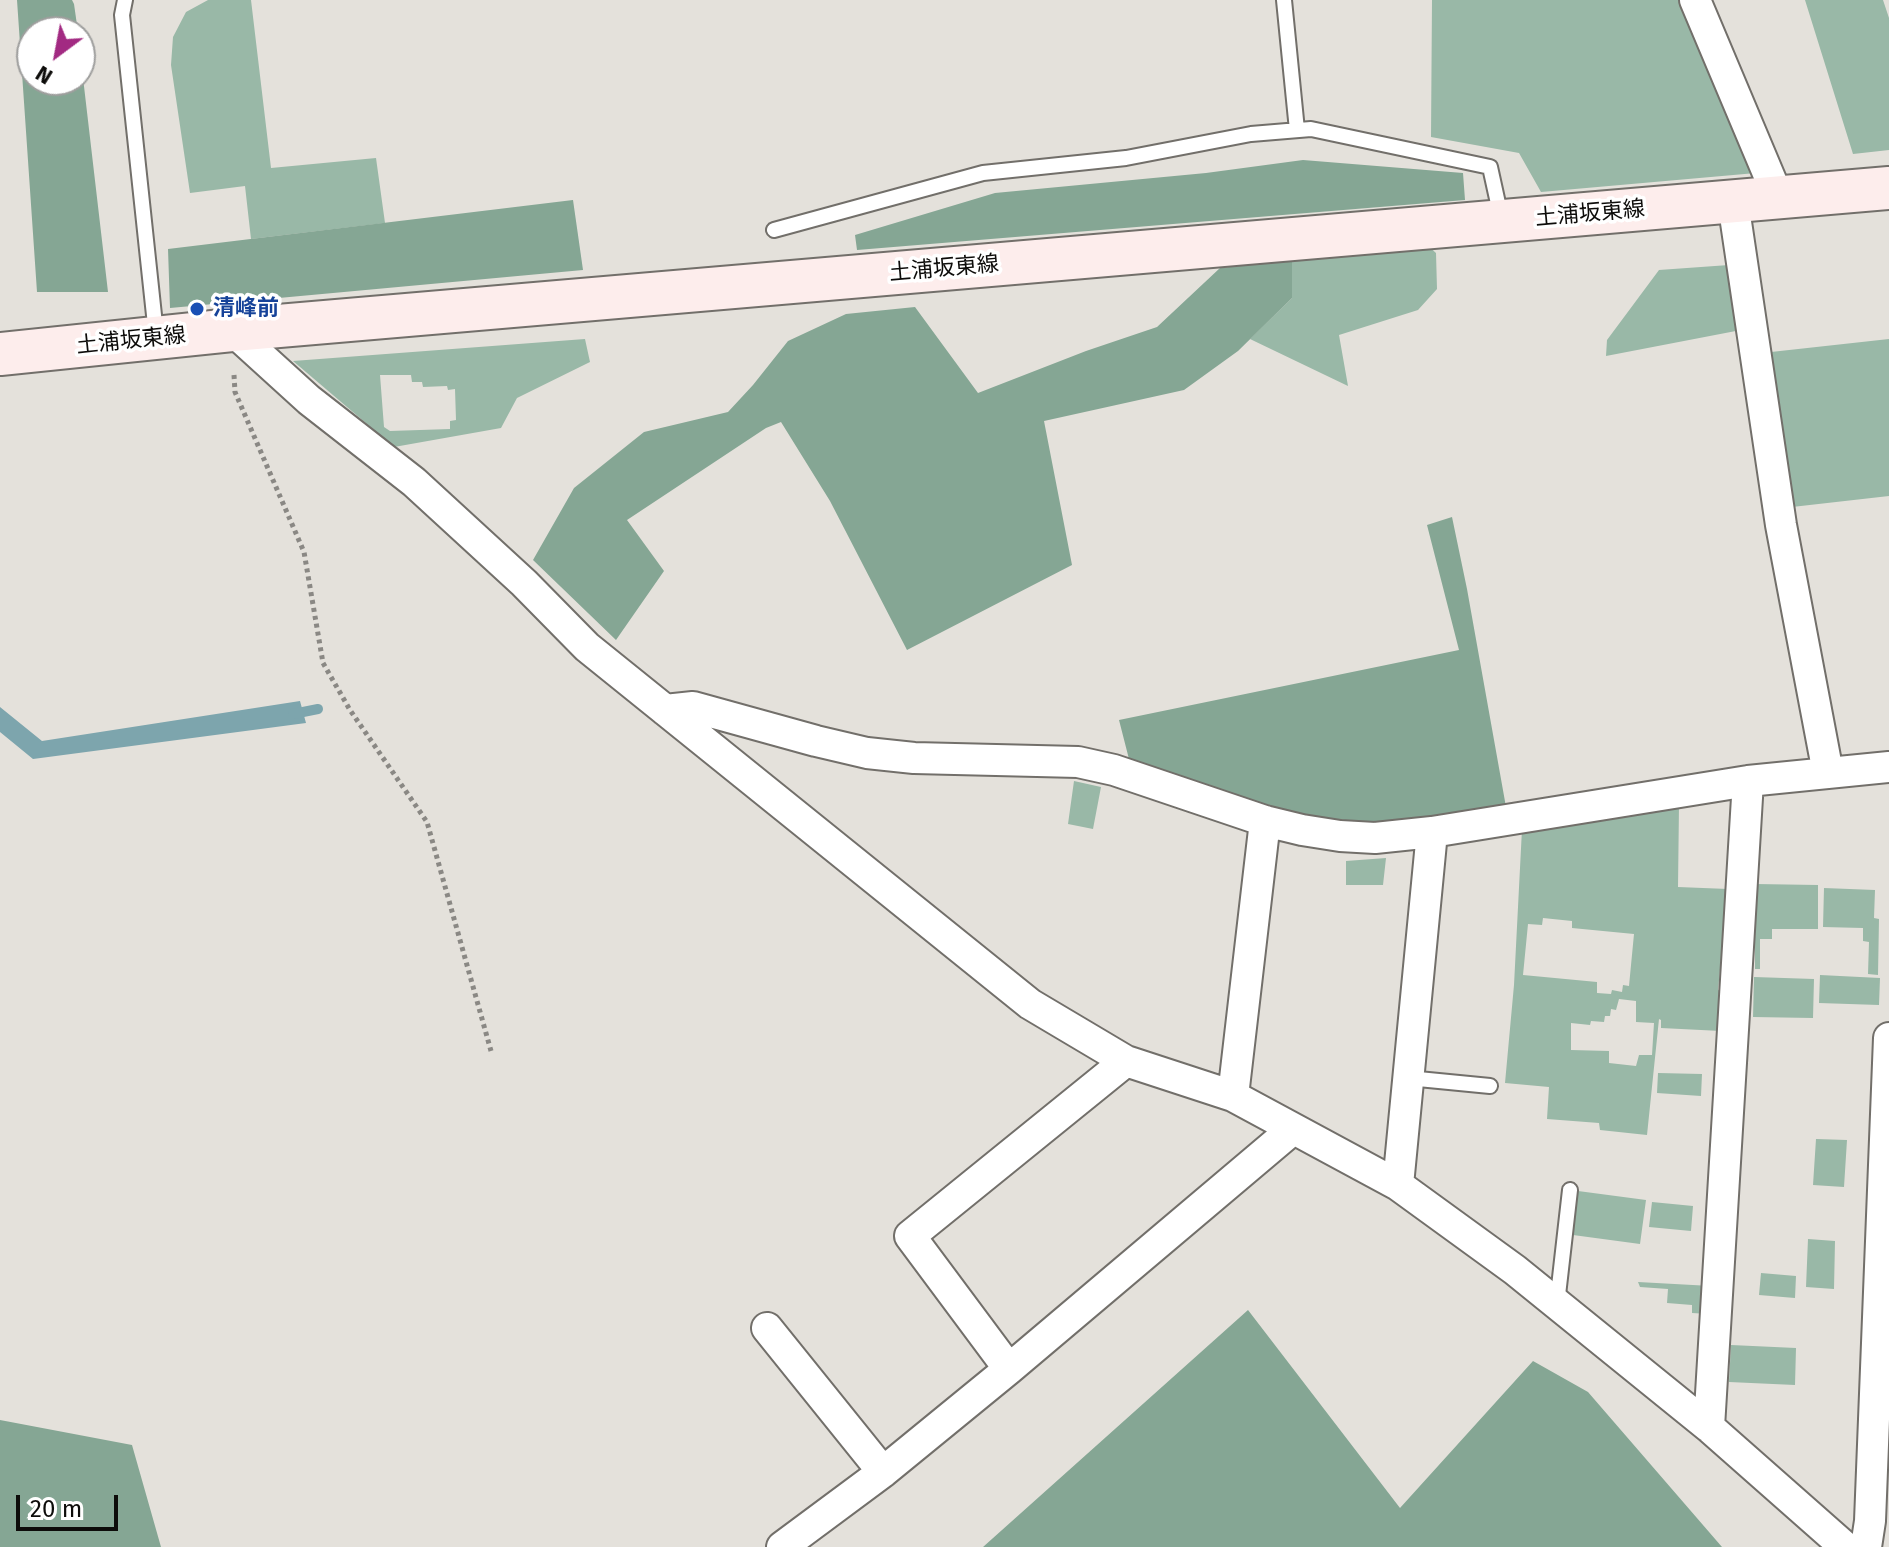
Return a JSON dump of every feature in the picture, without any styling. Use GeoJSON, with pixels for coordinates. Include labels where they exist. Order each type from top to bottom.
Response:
{"type":"FeatureCollection","features":[{"type":"Feature","properties":{"kind":"main road","name":"土浦坂東線"},"geometry":{"type":"LineString","coordinates":[[0,354],[232,330],[1889,188]]}},
{"type":"Feature","properties":{"kind":"street"},"geometry":{"type":"LineString","coordinates":[[1695,0],[1778,197]]}},
{"type":"Feature","properties":{"kind":"street"},"geometry":{"type":"LineString","coordinates":[[1733,202],[1781,525],[1828,773]]}},
{"type":"Feature","properties":{"kind":"street"},"geometry":{"type":"LineString","coordinates":[[232,330],[309,400],[414,482],[524,583],[587,647],[1030,1004],[1126,1061],[1233,1096],[1398,1185],[1515,1270],[1709,1427],[1845,1547]]}},
{"type":"Feature","properties":{"kind":"street"},"geometry":{"type":"LineString","coordinates":[[665,710],[693,707],[867,753],[914,758],[1078,762],[1114,770],[1265,821],[1340,836],[1375,838],[1432,832],[1748,781],[1889,767]]}},
{"type":"Feature","properties":{"kind":"street"},"geometry":{"type":"LineString","coordinates":[[1709,1427],[1748,781]]}},
{"type":"Feature","properties":{"kind":"street"},"geometry":{"type":"LineString","coordinates":[[1233,1096],[1265,821]]}},
{"type":"Feature","properties":{"kind":"street"},"geometry":{"type":"LineString","coordinates":[[1398,1185],[1432,832]]}},
{"type":"Feature","properties":{"kind":"street"},"geometry":{"type":"LineString","coordinates":[[1866,1547],[1884,1265],[1889,1038]]}},
{"type":"Feature","properties":{"kind":"street"},"geometry":{"type":"LineString","coordinates":[[1009,1369],[910,1236],[1126,1061]]}},
{"type":"Feature","properties":{"kind":"street"},"geometry":{"type":"LineString","coordinates":[[782,1547],[883,1472],[1009,1369],[1293,1129]]}},
{"type":"Feature","properties":{"kind":"street"},"geometry":{"type":"LineString","coordinates":[[767,1328],[883,1472]]}},
{"type":"Feature","properties":{"kind":"lane"},"geometry":{"type":"LineString","coordinates":[[125,0],[122,15],[156,338]]}},
{"type":"Feature","properties":{"kind":"lane"},"geometry":{"type":"LineString","coordinates":[[1284,0],[1297,130]]}},
{"type":"Feature","properties":{"kind":"lane"},"geometry":{"type":"LineString","coordinates":[[774,230],[983,173],[1126,158],[1251,134],[1311,129],[1490,167],[1502,222]]}},
{"type":"Feature","properties":{"kind":"lane"},"geometry":{"type":"LineString","coordinates":[[1408,1078],[1490,1086]]}},
{"type":"Feature","properties":{"kind":"lane"},"geometry":{"type":"LineString","coordinates":[[1557,1304],[1570,1190]]}},
{"type":"Feature","properties":{"kind":"path"},"geometry":{"type":"LineString","coordinates":[[232,330],[235,392],[304,552],[323,663],[350,710],[427,822],[491,1051]]}},
{"type":"Feature","properties":{"kind":"green space"},"geometry":{"type":"Polygon","coordinates":[[[17,0],[72,0],[76,16],[18,16],[17,0]]]}},
{"type":"Feature","properties":{"kind":"green space"},"geometry":{"type":"Polygon","coordinates":[[[208,0],[251,0],[271,168],[376,158],[385,223],[251,239],[245,186],[190,193],[171,65],[173,37],[186,12],[208,0]]]}},
{"type":"Feature","properties":{"kind":"green space"},"geometry":{"type":"Polygon","coordinates":[[[1432,0],[1684,0],[1756,173],[1541,192],[1519,153],[1431,137],[1432,0]]]}},
{"type":"Feature","properties":{"kind":"green space"},"geometry":{"type":"Polygon","coordinates":[[[1805,0],[1883,0],[1889,18],[1889,150],[1853,154],[1805,0]]]}},
{"type":"Feature","properties":{"kind":"green space"},"geometry":{"type":"Polygon","coordinates":[[[24,96],[85,96],[108,292],[37,292],[24,96]]]}},
{"type":"Feature","properties":{"kind":"green space"},"geometry":{"type":"Polygon","coordinates":[[[1303,160],[1463,173],[1465,200],[857,250],[855,235],[995,193],[1206,173],[1303,160]]]}},
{"type":"Feature","properties":{"kind":"green space"},"geometry":{"type":"Polygon","coordinates":[[[573,200],[583,270],[170,308],[168,249],[573,200]]]}},
{"type":"Feature","properties":{"kind":"green space"},"geometry":{"type":"Polygon","coordinates":[[[1425,243],[1436,253],[1437,289],[1418,310],[1339,335],[1348,386],[1250,339],[1292,298],[1292,260],[1425,243]]]}},
{"type":"Feature","properties":{"kind":"green space"},"geometry":{"type":"Polygon","coordinates":[[[1292,260],[1292,298],[1238,351],[1184,390],[1044,421],[1072,565],[907,650],[830,501],[781,422],[766,428],[627,520],[664,571],[616,640],[533,560],[574,488],[644,432],[728,412],[788,341],[846,314],[915,307],[978,393],[1157,327],[1220,268],[1292,260]]]}},
{"type":"Feature","properties":{"kind":"green space"},"geometry":{"type":"Polygon","coordinates":[[[1729,265],[1741,330],[1606,356],[1607,340],[1659,270],[1729,265]]]}},
{"type":"Feature","properties":{"kind":"green space"},"geometry":{"type":"Polygon","coordinates":[[[585,339],[590,362],[517,398],[501,428],[394,447],[293,361],[585,339]],[[380,375],[384,427],[390,431],[450,429],[450,421],[456,420],[455,389],[448,390],[447,386],[423,387],[422,382],[412,382],[411,375],[380,375]]]}},
{"type":"Feature","properties":{"kind":"green space"},"geometry":{"type":"Polygon","coordinates":[[[1889,339],[1889,496],[1792,507],[1771,352],[1889,339]]]}},
{"type":"Feature","properties":{"kind":"green space"},"geometry":{"type":"Polygon","coordinates":[[[1452,517],[1506,807],[1384,829],[1298,818],[1130,763],[1119,720],[1459,650],[1427,525],[1452,517]]]}},
{"type":"Feature","properties":{"kind":"green space"},"geometry":{"type":"Polygon","coordinates":[[[1074,781],[1101,787],[1093,829],[1068,824],[1074,781]]]}},
{"type":"Feature","properties":{"kind":"green space"},"geometry":{"type":"Polygon","coordinates":[[[1679,805],[1678,887],[1728,889],[1718,990],[1724,991],[1721,1031],[1661,1028],[1659,1019],[1647,1135],[1600,1130],[1599,1123],[1547,1119],[1549,1087],[1505,1083],[1514,985],[1522,829],[1679,805]],[[1543,918],[1542,925],[1528,924],[1523,975],[1597,982],[1597,993],[1622,992],[1623,985],[1629,986],[1634,934],[1572,928],[1572,921],[1543,918]],[[1619,999],[1616,1010],[1611,1009],[1610,1016],[1605,1016],[1604,1022],[1591,1021],[1590,1025],[1571,1023],[1571,1050],[1609,1051],[1609,1063],[1636,1066],[1639,1055],[1652,1055],[1654,1023],[1636,1022],[1636,1001],[1619,999]]]}},
{"type":"Feature","properties":{"kind":"green space"},"geometry":{"type":"Polygon","coordinates":[[[1386,858],[1383,885],[1346,885],[1346,861],[1386,858]]]}},
{"type":"Feature","properties":{"kind":"green space"},"geometry":{"type":"Polygon","coordinates":[[[1755,884],[1818,885],[1818,929],[1772,929],[1772,939],[1760,939],[1760,969],[1755,969],[1755,884]]]}},
{"type":"Feature","properties":{"kind":"green space"},"geometry":{"type":"Polygon","coordinates":[[[1824,888],[1875,890],[1874,918],[1879,919],[1878,975],[1868,974],[1869,942],[1863,941],[1863,928],[1823,927],[1824,888]]]}},
{"type":"Feature","properties":{"kind":"green space"},"geometry":{"type":"Polygon","coordinates":[[[1820,975],[1880,978],[1879,1005],[1819,1003],[1820,975]]]}},
{"type":"Feature","properties":{"kind":"green space"},"geometry":{"type":"Polygon","coordinates":[[[1754,977],[1814,979],[1813,1018],[1753,1017],[1754,977]]]}},
{"type":"Feature","properties":{"kind":"green space"},"geometry":{"type":"Polygon","coordinates":[[[1658,1073],[1702,1074],[1701,1096],[1657,1093],[1658,1073]]]}},
{"type":"Feature","properties":{"kind":"green space"},"geometry":{"type":"Polygon","coordinates":[[[1816,1139],[1847,1140],[1844,1187],[1813,1185],[1816,1139]]]}},
{"type":"Feature","properties":{"kind":"green space"},"geometry":{"type":"Polygon","coordinates":[[[1578,1191],[1646,1200],[1640,1244],[1573,1235],[1578,1191]]]}},
{"type":"Feature","properties":{"kind":"green space"},"geometry":{"type":"Polygon","coordinates":[[[1652,1202],[1693,1206],[1691,1231],[1649,1227],[1652,1202]]]}},
{"type":"Feature","properties":{"kind":"green space"},"geometry":{"type":"Polygon","coordinates":[[[1808,1239],[1835,1241],[1834,1289],[1806,1287],[1808,1239]]]}},
{"type":"Feature","properties":{"kind":"green space"},"geometry":{"type":"Polygon","coordinates":[[[1761,1273],[1796,1276],[1795,1298],[1759,1295],[1761,1273]]]}},
{"type":"Feature","properties":{"kind":"green space"},"geometry":{"type":"Polygon","coordinates":[[[1638,1282],[1711,1286],[1709,1314],[1692,1313],[1692,1305],[1667,1303],[1668,1289],[1640,1287],[1638,1282]]]}},
{"type":"Feature","properties":{"kind":"green space"},"geometry":{"type":"Polygon","coordinates":[[[1248,1310],[1400,1508],[1533,1361],[1588,1392],[1722,1547],[983,1547],[1248,1310]]]}},
{"type":"Feature","properties":{"kind":"green space"},"geometry":{"type":"Polygon","coordinates":[[[1731,1345],[1796,1348],[1795,1385],[1729,1382],[1731,1345]]]}},
{"type":"Feature","properties":{"kind":"green space"},"geometry":{"type":"Polygon","coordinates":[[[0,1420],[132,1445],[161,1547],[0,1547],[0,1420]]]}},
{"type":"Feature","properties":{"kind":"water"},"geometry":{"type":"Polygon","coordinates":[[[300,701],[306,723],[33,759],[0,732],[0,707],[42,741],[300,701]]]}},
{"type":"Feature","properties":{"kind":"waterway"},"geometry":{"type":"LineString","coordinates":[[293,714],[318,709]]}},
{"type":"Feature","properties":{"kind":"place","name":"清峰前"},"geometry":{"type":"Point","coordinates":[197,309]}}]}
